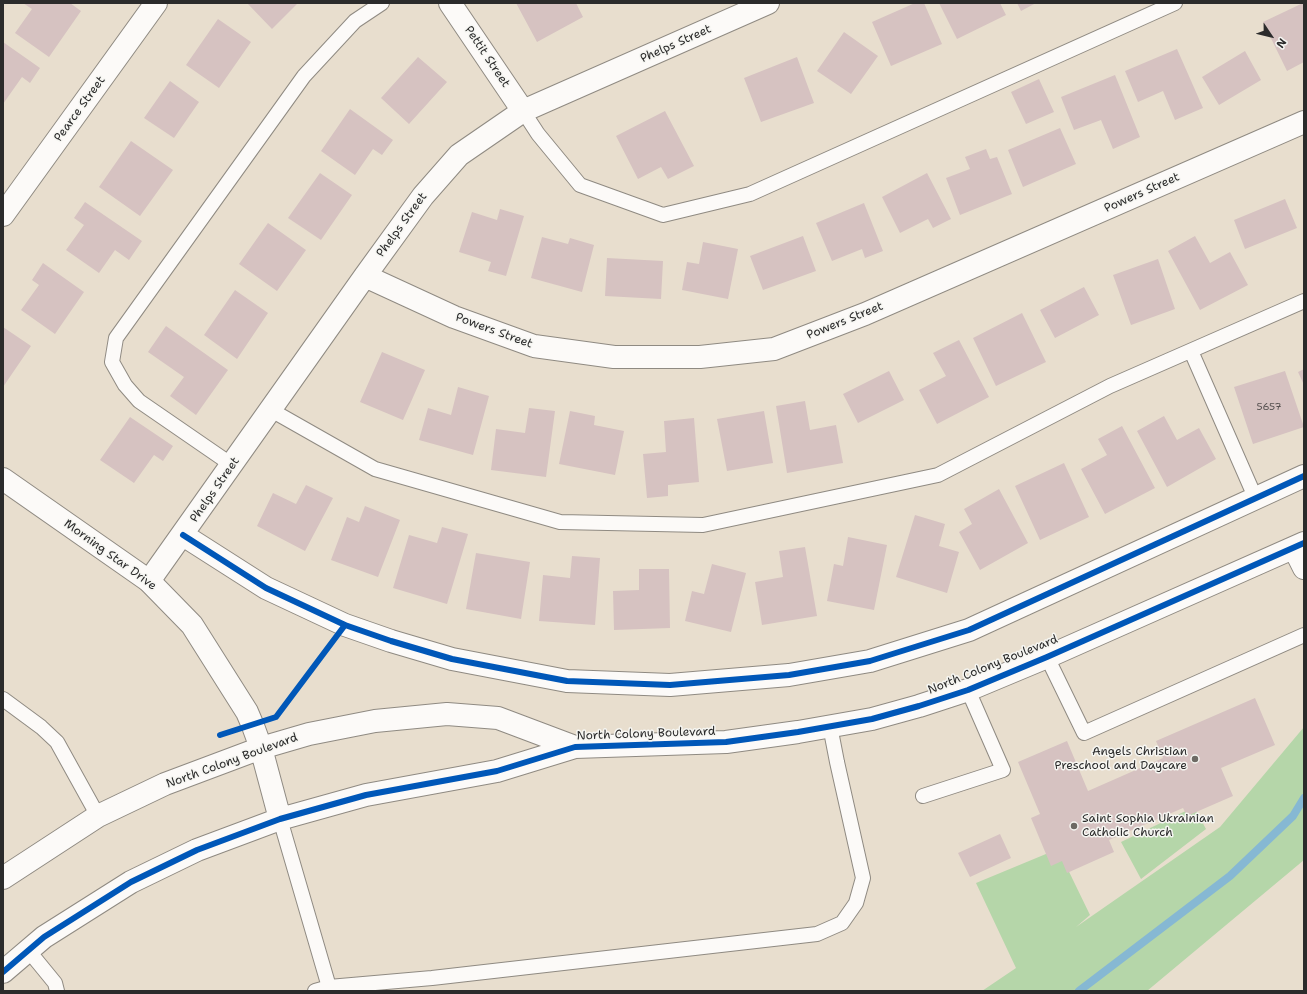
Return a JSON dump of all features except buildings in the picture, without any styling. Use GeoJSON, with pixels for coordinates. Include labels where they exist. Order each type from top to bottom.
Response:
{"type":"FeatureCollection","features":[{"type":"Feature","properties":{"kind":"street","name":"Pearce Street"},"geometry":{"type":"LineString","coordinates":[[3,215],[156,3]]}},
{"type":"Feature","properties":{"kind":"street","name":"Pettit Street"},"geometry":{"type":"LineString","coordinates":[[450,3],[523,111]]}},
{"type":"Feature","properties":{"kind":"street","name":"Phelps Street"},"geometry":{"type":"LineString","coordinates":[[149,582],[364,276],[423,196],[459,155],[523,111],[768,3]]}},
{"type":"Feature","properties":{"kind":"street","name":"Powers Street"},"geometry":{"type":"LineString","coordinates":[[364,276],[454,317],[534,346],[614,357],[700,357],[774,349],[865,314],[1304,122]]}},
{"type":"Feature","properties":{"kind":"street"},"geometry":{"type":"LineString","coordinates":[[183,535],[266,588],[346,625],[397,643],[452,659],[567,681],[670,685],[789,675],[870,661],[968,630],[1255,497],[1304,476]]}},
{"type":"Feature","properties":{"kind":"street","name":"Morning Star Drive"},"geometry":{"type":"LineString","coordinates":[[3,479],[149,582],[192,625],[247,712],[261,748],[280,819]]}},
{"type":"Feature","properties":{"kind":"street"},"geometry":{"type":"LineString","coordinates":[[1299,545],[1304,568]]}},
{"type":"Feature","properties":{"kind":"street","name":"North Colony Boulevard"},"geometry":{"type":"LineString","coordinates":[[3,972],[44,937],[131,882],[197,850],[280,819],[366,795],[497,771],[575,747],[726,742],[872,719],[968,690],[1047,657],[1299,545]]}},
{"type":"Feature","properties":{"kind":"street","name":"North Colony Boulevard"},"geometry":{"type":"LineString","coordinates":[[3,878],[98,816],[165,784],[261,748],[309,734],[375,721],[447,714],[498,718],[575,747]]}},
{"type":"Feature","properties":{"kind":"lane"},"geometry":{"type":"LineString","coordinates":[[232,465],[139,401],[125,384],[112,362],[116,338],[304,76],[355,21],[382,3]]}},
{"type":"Feature","properties":{"kind":"lane"},"geometry":{"type":"LineString","coordinates":[[523,111],[538,134],[580,185],[663,215],[750,194],[1175,3]]}},
{"type":"Feature","properties":{"kind":"lane"},"geometry":{"type":"LineString","coordinates":[[271,410],[375,469],[560,522],[703,525],[938,475],[1110,386],[1304,301]]}},
{"type":"Feature","properties":{"kind":"lane"},"geometry":{"type":"LineString","coordinates":[[1191,351],[1255,497]]}},
{"type":"Feature","properties":{"kind":"lane"},"geometry":{"type":"LineString","coordinates":[[1047,657],[1084,733],[1304,635]]}},
{"type":"Feature","properties":{"kind":"lane"},"geometry":{"type":"LineString","coordinates":[[923,796],[1003,770],[968,690]]}},
{"type":"Feature","properties":{"kind":"lane"},"geometry":{"type":"LineString","coordinates":[[3,699],[41,727],[57,742],[98,816]]}},
{"type":"Feature","properties":{"kind":"lane"},"geometry":{"type":"LineString","coordinates":[[315,991],[329,987],[432,978],[817,934],[842,924],[856,903],[863,878],[830,726]]}},
{"type":"Feature","properties":{"kind":"lane"},"geometry":{"type":"LineString","coordinates":[[280,819],[329,987]]}},
{"type":"Feature","properties":{"kind":"lane"},"geometry":{"type":"LineString","coordinates":[[28,950],[55,983],[57,991]]}},
{"type":"Feature","properties":{"kind":"green space"},"geometry":{"type":"Polygon","coordinates":[[[1304,727],[1304,860],[1147,991],[982,991],[1016,968],[976,883],[1058,849],[1090,915],[1076,927],[1220,827],[1304,727]]]}},
{"type":"Feature","properties":{"kind":"green space"},"geometry":{"type":"Polygon","coordinates":[[[1194,807],[1206,829],[1141,879],[1121,842],[1194,807]]]}},
{"type":"Feature","properties":{"kind":"waterway"},"geometry":{"type":"LineString","coordinates":[[1079,991],[1230,876],[1293,816],[1304,798]]}},
{"type":"Feature","properties":{"kind":"cycle path"},"geometry":{"type":"LineString","coordinates":[[183,535],[266,588],[345,625],[391,641],[452,659],[567,681],[670,685],[789,675],[870,661],[969,630],[1304,476]]}},
{"type":"Feature","properties":{"kind":"cycle path"},"geometry":{"type":"LineString","coordinates":[[3,972],[44,937],[131,882],[197,850],[280,819],[366,795],[497,771],[575,747],[726,742],[798,732],[872,719],[968,690],[1047,657],[1304,543]]}},
{"type":"Feature","properties":{"kind":"cycle path"},"geometry":{"type":"LineString","coordinates":[[220,735],[276,717],[345,625]]}},
{"type":"Feature","properties":{"kind":"place","name":"Angels Christian Preschool and Daycare"},"geometry":{"type":"Point","coordinates":[1195,759]}},
{"type":"Feature","properties":{"kind":"place","name":"Saint Sophia Ukrainian Catholic Church"},"geometry":{"type":"Point","coordinates":[1074,826]}}]}
